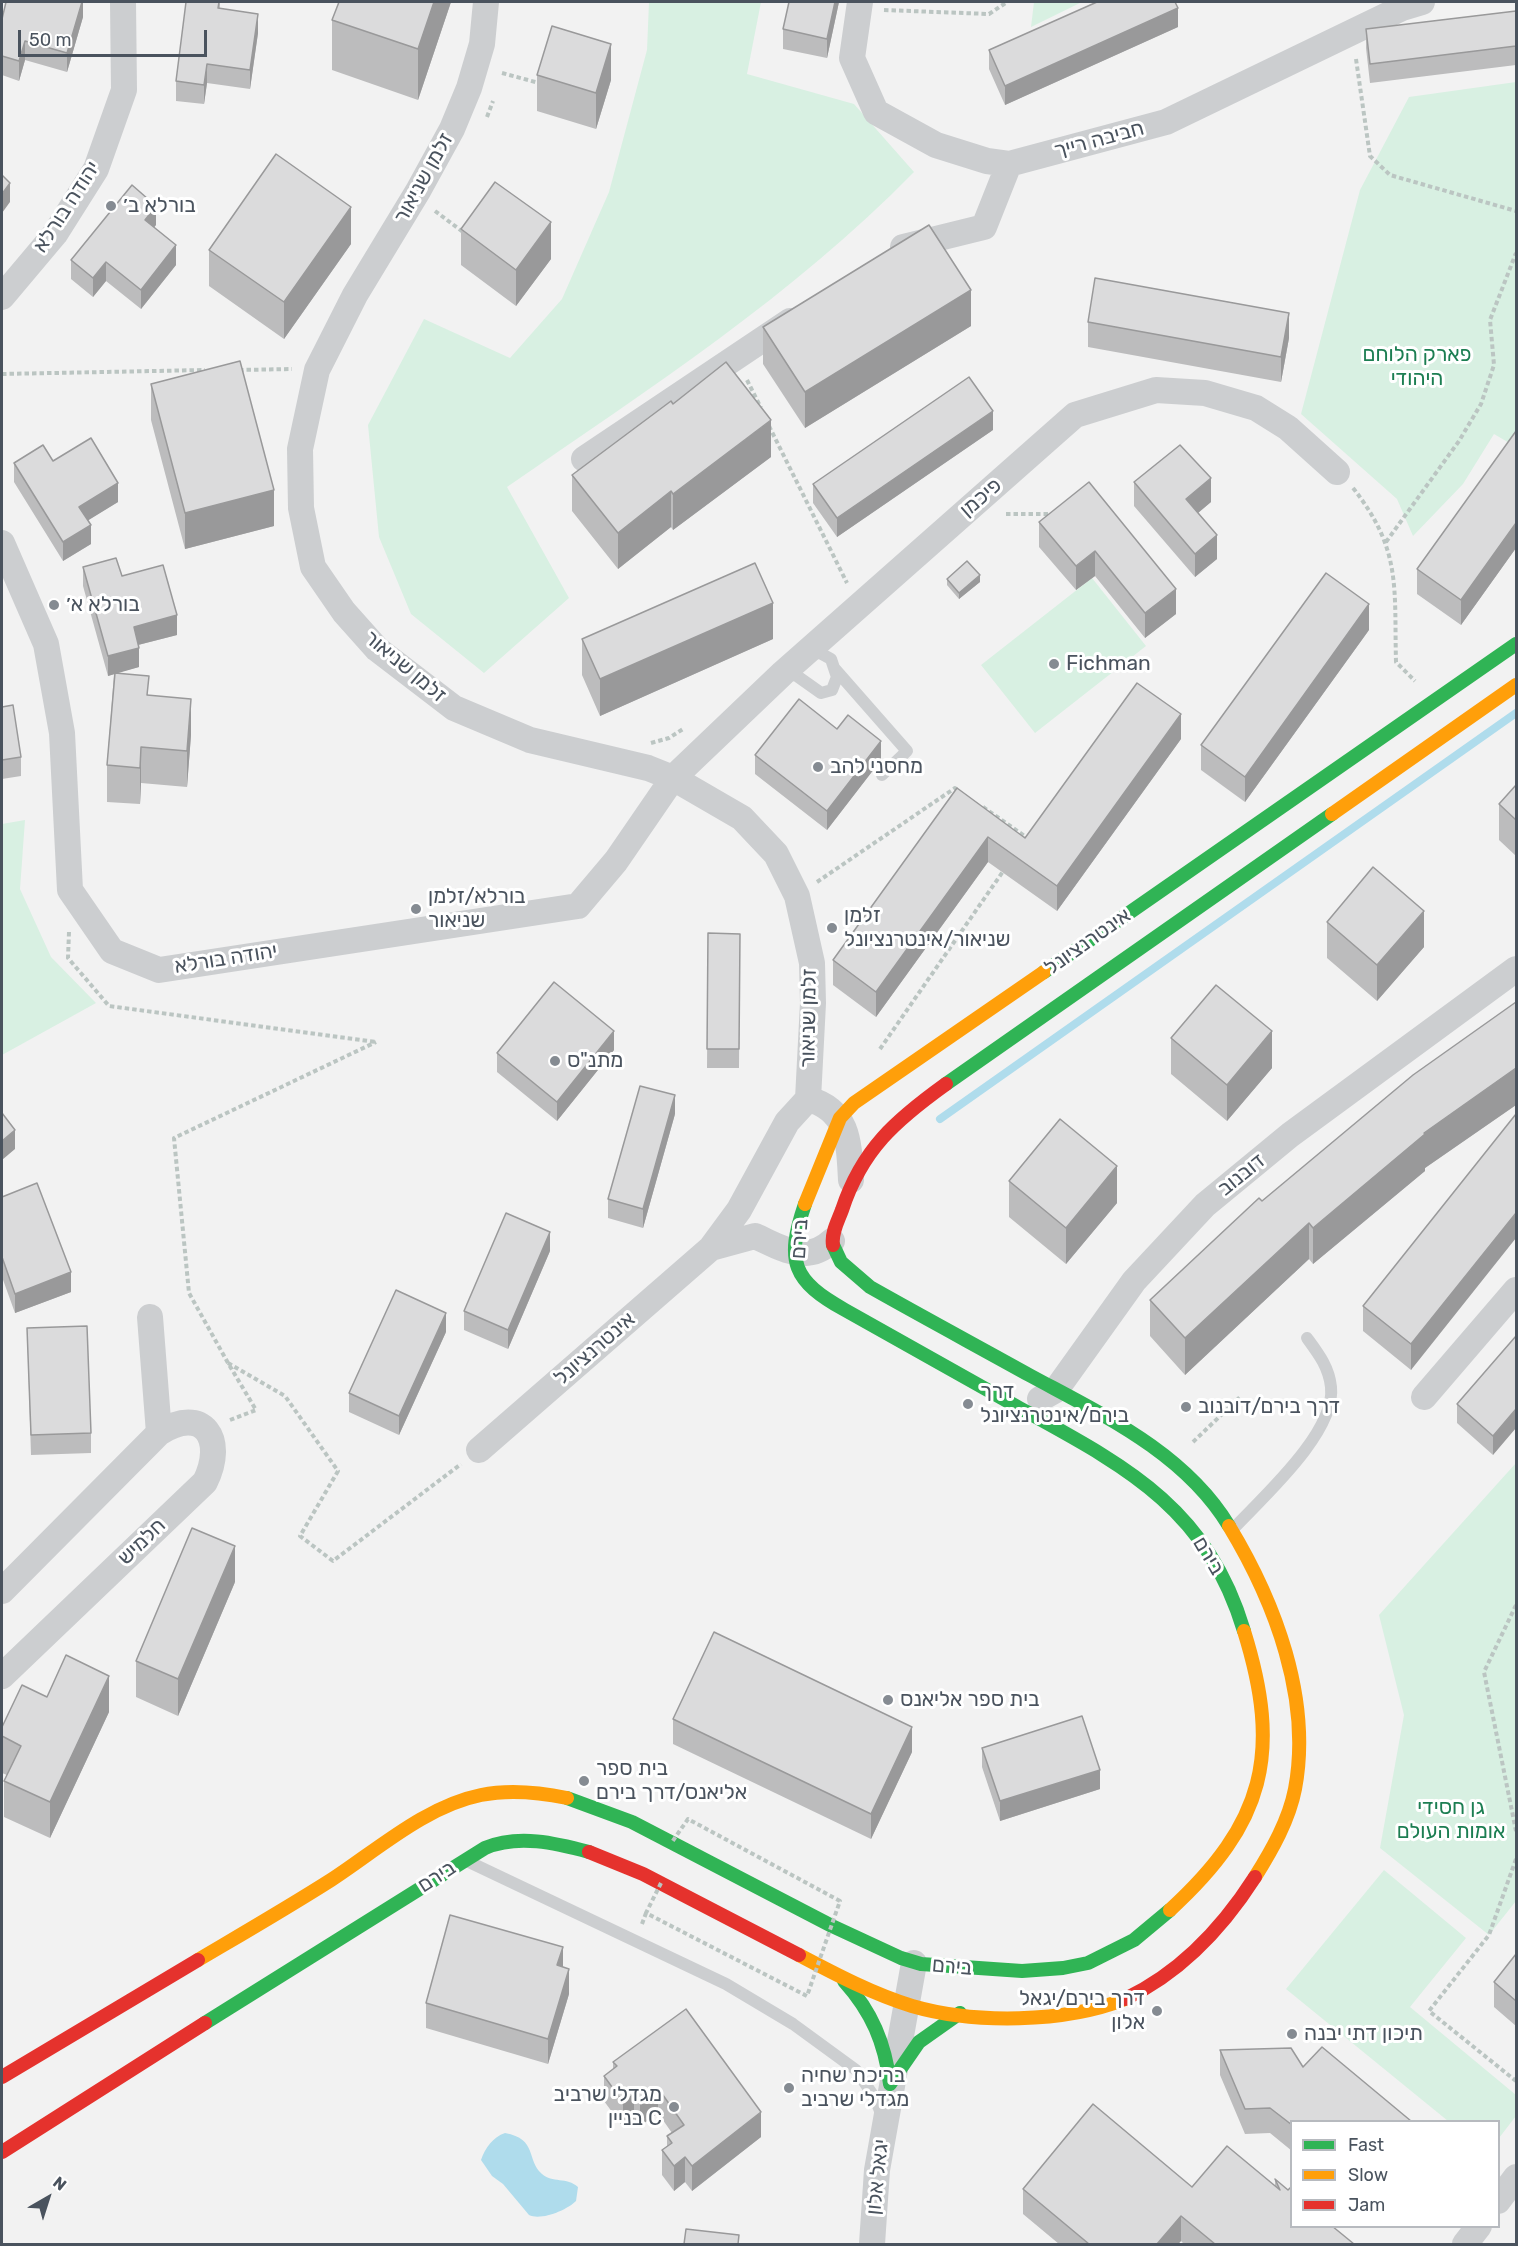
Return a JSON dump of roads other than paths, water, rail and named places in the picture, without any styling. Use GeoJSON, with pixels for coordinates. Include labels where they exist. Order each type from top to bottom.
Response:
{"type":"FeatureCollection","features":[{"type":"Feature","properties":{"kind":"street","name":"יהודה בורלא"},"geometry":{"type":"LineString","coordinates":[[2,297],[55,234],[96,169],[124,90],[123,2]]}},
{"type":"Feature","properties":{"kind":"street","name":"זלמן שניאור"},"geometry":{"type":"LineString","coordinates":[[486,2],[482,44],[469,88],[452,129],[418,191],[355,295],[317,370],[300,449],[301,508],[313,567],[344,612],[377,649],[454,708],[530,740],[640,766],[673,778],[742,818],[776,854],[797,896],[812,973],[813,1004],[808,1099]]}},
{"type":"Feature","properties":{"kind":"street","name":"חביבה רייך"},"geometry":{"type":"LineString","coordinates":[[859,5],[852,58],[876,112],[936,145],[987,161],[1009,164],[1166,122],[1402,8],[1422,2]]}},
{"type":"Feature","properties":{"kind":"street"},"geometry":{"type":"LineString","coordinates":[[884,256],[893,250],[984,227],[1009,164]]}},
{"type":"Feature","properties":{"kind":"street"},"geometry":{"type":"LineString","coordinates":[[584,459],[805,310]]}},
{"type":"Feature","properties":{"kind":"street","name":"פיכמן"},"geometry":{"type":"LineString","coordinates":[[673,778],[804,654],[1075,415],[1156,390],[1205,393],[1256,408],[1288,428],[1344,478]]}},
{"type":"Feature","properties":{"kind":"street","name":"יהודה בורלא"},"geometry":{"type":"LineString","coordinates":[[2,543],[46,644],[62,733],[70,890],[112,951],[159,970],[578,906],[616,861],[673,778]]}},
{"type":"Feature","properties":{"kind":"street","name":"אינטרנציונל"},"geometry":{"type":"LineString","coordinates":[[840,1118],[854,1103],[1436,702],[1516,644]]}},
{"type":"Feature","properties":{"kind":"street","name":"אינטרנציונל"},"geometry":{"type":"LineString","coordinates":[[832,1241],[851,1180],[872,1147],[907,1112],[1516,685]]}},
{"type":"Feature","properties":{"kind":"street","name":"דובנוב"},"geometry":{"type":"LineString","coordinates":[[1056,1390],[1134,1281],[1205,1205],[1290,1136],[1516,969]]}},
{"type":"Feature","properties":{"kind":"street"},"geometry":{"type":"LineString","coordinates":[[808,1099],[832,1108],[840,1118],[847,1142],[851,1180]]}},
{"type":"Feature","properties":{"kind":"street","name":"אינטרנציונל"},"geometry":{"type":"LineString","coordinates":[[479,1450],[711,1248],[739,1210],[787,1122],[808,1099]]}},
{"type":"Feature","properties":{"kind":"street","name":"בירם"},"geometry":{"type":"LineString","coordinates":[[2,2077],[311,1892],[442,1810],[477,1795],[510,1791],[568,1799],[613,1815],[672,1842],[852,1936],[914,1963],[1017,1972],[1071,1967],[1122,1947],[1166,1914],[1242,1828],[1258,1791],[1264,1760],[1263,1724],[1256,1672],[1233,1602],[1210,1555],[1186,1521],[1147,1484],[1114,1462],[820,1296],[802,1277],[795,1254],[797,1227],[803,1205],[840,1118]]}},
{"type":"Feature","properties":{"kind":"street"},"geometry":{"type":"LineString","coordinates":[[739,1210],[741,1220],[755,1236],[795,1254],[815,1252],[832,1241]]}},
{"type":"Feature","properties":{"kind":"street","name":"אינטרנציונל"},"geometry":{"type":"LineString","coordinates":[[711,1248],[755,1236]]}},
{"type":"Feature","properties":{"kind":"street","name":"בירם"},"geometry":{"type":"LineString","coordinates":[[2,2152],[463,1860],[488,1845],[508,1841],[546,1842],[589,1852],[661,1883],[836,1974],[907,2004],[960,2013],[1031,2019],[1076,2016],[1114,2004],[1145,1990],[1209,1937],[1251,1884],[1277,1841],[1292,1799],[1299,1760],[1287,1661],[1263,1588],[1233,1529],[1209,1497],[1172,1461],[1117,1424],[870,1287],[848,1270],[837,1257],[832,1241]]}},
{"type":"Feature","properties":{"kind":"street"},"geometry":{"type":"LineString","coordinates":[[1424,1397],[1516,1290]]}},
{"type":"Feature","properties":{"kind":"street"},"geometry":{"type":"LineString","coordinates":[[4,1581],[159,1433],[150,1317]]}},
{"type":"Feature","properties":{"kind":"street"},"geometry":{"type":"LineString","coordinates":[[1002,1398],[1024,1402],[1043,1399],[1056,1390]]}},
{"type":"Feature","properties":{"kind":"street","name":"חלמיש"},"geometry":{"type":"LineString","coordinates":[[2,1676],[205,1482],[213,1466],[215,1451],[212,1438],[205,1430],[183,1422],[159,1433]]}},
{"type":"Feature","properties":{"kind":"street","name":"בירם"},"geometry":{"type":"LineString","coordinates":[[907,2004],[914,1963]]}},
{"type":"Feature","properties":{"kind":"street"},"geometry":{"type":"LineString","coordinates":[[836,1974],[873,2017],[886,2050],[890,2084]]}},
{"type":"Feature","properties":{"kind":"street","name":"יגאל אלון"},"geometry":{"type":"LineString","coordinates":[[872,2244],[877,2170],[890,2084],[907,2004]]}},
{"type":"Feature","properties":{"kind":"street"},"geometry":{"type":"LineString","coordinates":[[890,2084],[919,2042],[960,2013]]}},
{"type":"Feature","properties":{"kind":"street"},"geometry":{"type":"LineString","coordinates":[[1500,2197],[1516,2177]]}},
{"type":"Feature","properties":{"kind":"street"},"geometry":{"type":"LineString","coordinates":[[1465,2244],[1477,2228]]}},
{"type":"Feature","properties":{"kind":"lane"},"geometry":{"type":"LineString","coordinates":[[783,673],[797,676],[821,693],[832,690],[837,677],[831,659],[820,653],[804,654]]}},
{"type":"Feature","properties":{"kind":"lane"},"geometry":{"type":"LineString","coordinates":[[835,669],[908,751],[882,775]]}},
{"type":"Feature","properties":{"kind":"lane"},"geometry":{"type":"LineString","coordinates":[[1233,1529],[1304,1454],[1324,1422],[1332,1389],[1325,1365],[1307,1338]]}},
{"type":"Feature","properties":{"kind":"lane"},"geometry":{"type":"LineString","coordinates":[[463,1860],[726,1984],[793,2024],[856,2070],[875,2098],[884,2122]]}},
{"type":"Feature","properties":{"kind":"water"},"geometry":{"type":"Polygon","coordinates":[[[505,2133],[515,2136],[527,2145],[534,2163],[546,2177],[569,2182],[578,2187],[576,2201],[554,2214],[540,2217],[529,2215],[503,2184],[492,2176],[481,2160],[490,2144],[505,2133]]]}},
{"type":"Feature","properties":{"kind":"waterway"},"geometry":{"type":"LineString","coordinates":[[940,1119],[1516,713]]}},
{"type":"Feature","properties":{"kind":"place","name":"בורלא ב׳"},"geometry":{"type":"Point","coordinates":[111,206]}},
{"type":"Feature","properties":{"kind":"place","name":"בורלא א׳"},"geometry":{"type":"Point","coordinates":[54,605]}},
{"type":"Feature","properties":{"kind":"place","name":"Fichman"},"geometry":{"type":"Point","coordinates":[1054,664]}},
{"type":"Feature","properties":{"kind":"place","name":"מחסני להב"},"geometry":{"type":"Point","coordinates":[818,767]}},
{"type":"Feature","properties":{"kind":"place","name":"בורלא/זלמן שניאור"},"geometry":{"type":"Point","coordinates":[416,909]}},
{"type":"Feature","properties":{"kind":"place","name":"זלמן שניאור/אינטרנציונל"},"geometry":{"type":"Point","coordinates":[832,928]}},
{"type":"Feature","properties":{"kind":"place","name":"מתנ\"ס"},"geometry":{"type":"Point","coordinates":[555,1061]}},
{"type":"Feature","properties":{"kind":"place","name":"דרך בירם/אינטרנציונל"},"geometry":{"type":"Point","coordinates":[968,1404]}},
{"type":"Feature","properties":{"kind":"place","name":"דרך בירם/דובנוב"},"geometry":{"type":"Point","coordinates":[1186,1407]}},
{"type":"Feature","properties":{"kind":"place","name":"בית ספר אליאנס"},"geometry":{"type":"Point","coordinates":[888,1700]}},
{"type":"Feature","properties":{"kind":"place","name":"בית ספר אליאנס/דרך בירם"},"geometry":{"type":"Point","coordinates":[584,1781]}},
{"type":"Feature","properties":{"kind":"place","name":"דרך בירם/יגאל אלון"},"geometry":{"type":"Point","coordinates":[1157,2011]}},
{"type":"Feature","properties":{"kind":"place","name":"תיכון דתי יבנה"},"geometry":{"type":"Point","coordinates":[1292,2034]}},
{"type":"Feature","properties":{"kind":"place","name":"בריכת שחיה מגדלי שרביב"},"geometry":{"type":"Point","coordinates":[789,2088]}},
{"type":"Feature","properties":{"kind":"place","name":"מגדלי שרביב בניין C"},"geometry":{"type":"Point","coordinates":[674,2107]}},
{"type":"Feature","properties":{"kind":"park label","name":"פארק הלוחם היהודי"},"geometry":{"type":"Point","coordinates":[1417,367]}},
{"type":"Feature","properties":{"kind":"park label","name":"גן חסידי אומות העולם"},"geometry":{"type":"Point","coordinates":[1451,1820]}}]}
